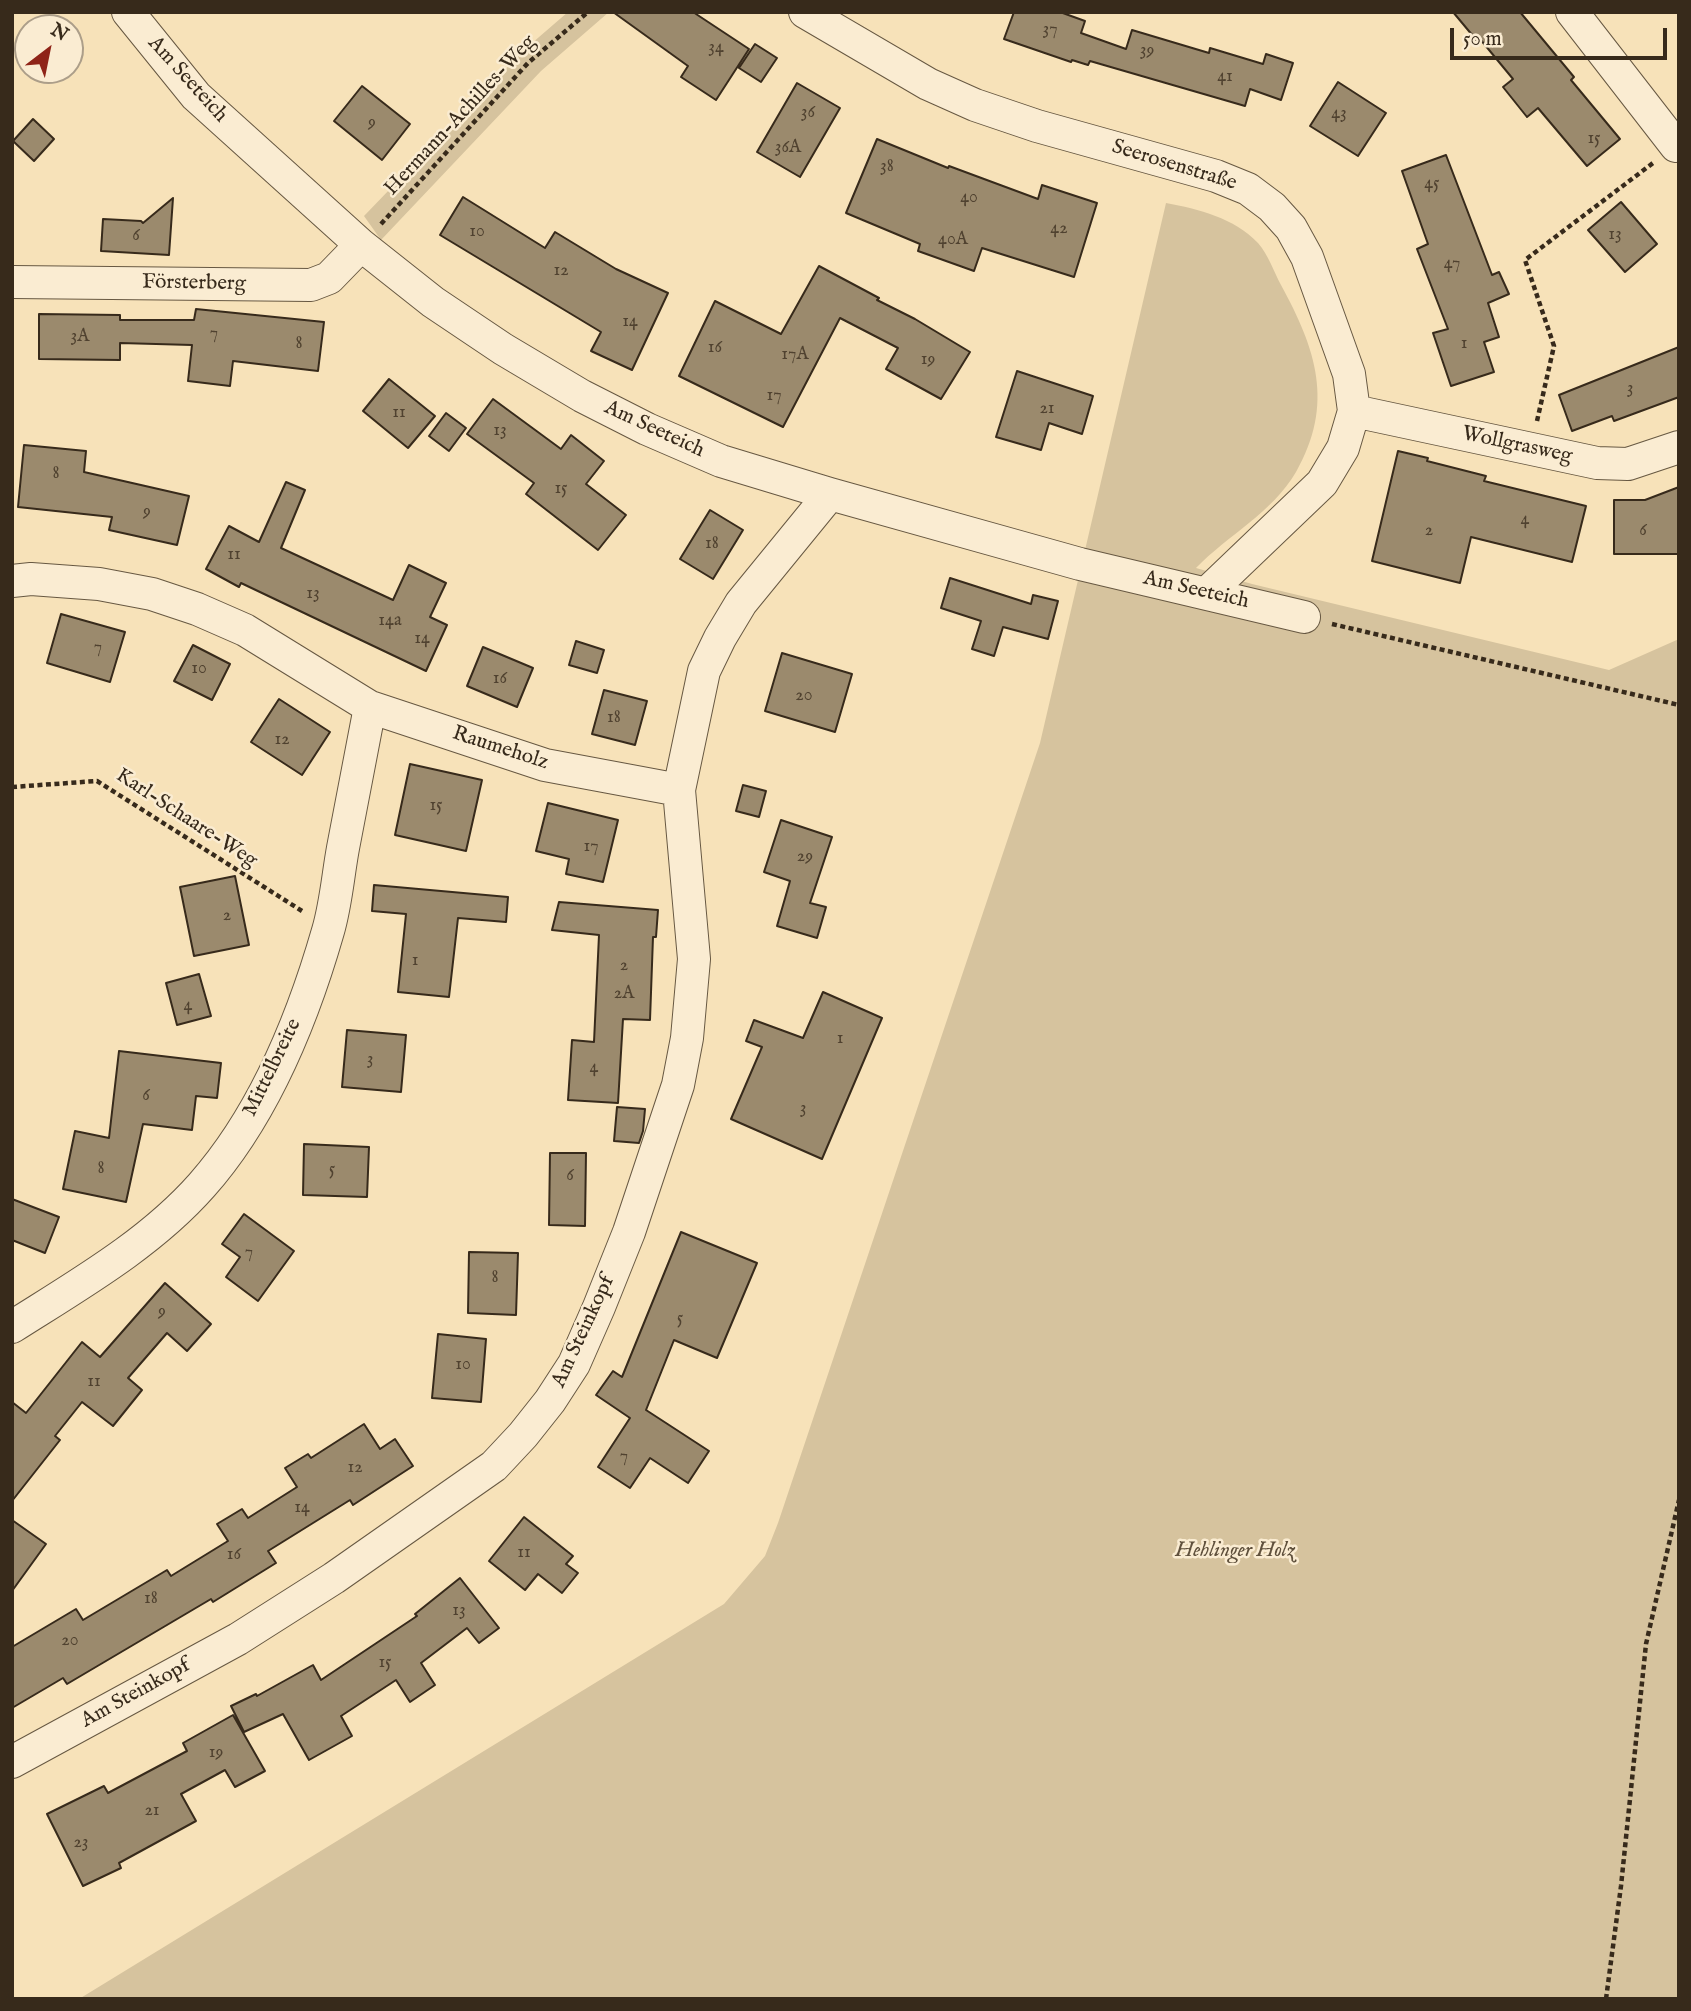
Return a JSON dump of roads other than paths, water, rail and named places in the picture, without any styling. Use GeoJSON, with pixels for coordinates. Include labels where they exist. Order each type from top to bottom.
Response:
{"type":"FeatureCollection","features":[{"type":"Feature","properties":{"kind":"street","name":"Am Seeteich"},"geometry":{"type":"LineString","coordinates":[[128,12],[196,96],[361,245],[433,302],[503,349],[582,396],[646,429],[720,461],[830,494],[1080,564],[1304,617]]}},
{"type":"Feature","properties":{"kind":"street","name":"Seerosenstraße"},"geometry":{"type":"LineString","coordinates":[[805,12],[929,84],[975,105],[1037,126],[1216,176],[1248,189],[1291,228],[1307,257],[1349,374],[1354,411],[1343,448],[1322,483],[1207,593]]}},
{"type":"Feature","properties":{"kind":"street"},"geometry":{"type":"LineString","coordinates":[[1572,12],[1677,145]]}},
{"type":"Feature","properties":{"kind":"street","name":"Försterberg"},"geometry":{"type":"LineString","coordinates":[[12,282],[311,285],[329,278],[361,245]]}},
{"type":"Feature","properties":{"kind":"street","name":"Wollgrasweg"},"geometry":{"type":"LineString","coordinates":[[1354,411],[1597,463],[1628,464],[1679,447]]}},
{"type":"Feature","properties":{"kind":"street"},"geometry":{"type":"LineString","coordinates":[[680,790],[704,671],[720,638],[741,603],[830,494]]}},
{"type":"Feature","properties":{"kind":"street","name":"Raumeholz"},"geometry":{"type":"LineString","coordinates":[[12,581],[31,579],[99,584],[163,597],[245,630],[370,707],[545,765],[680,790]]}},
{"type":"Feature","properties":{"kind":"street","name":"Mittelbreite"},"geometry":{"type":"LineString","coordinates":[[12,1327],[109,1264],[155,1229],[201,1186],[250,1119],[304,1004],[329,928],[370,707]]}},
{"type":"Feature","properties":{"kind":"street","name":"Am Steinkopf"},"geometry":{"type":"LineString","coordinates":[[12,1762],[238,1639],[334,1578],[494,1466],[550,1401],[574,1364],[604,1294],[629,1232],[678,1085],[687,1038],[694,959],[680,790]]}},
{"type":"Feature","properties":{"kind":"park label","name":"Hehlinger Holz"},"geometry":{"type":"Point","coordinates":[1235,1552]}}]}
